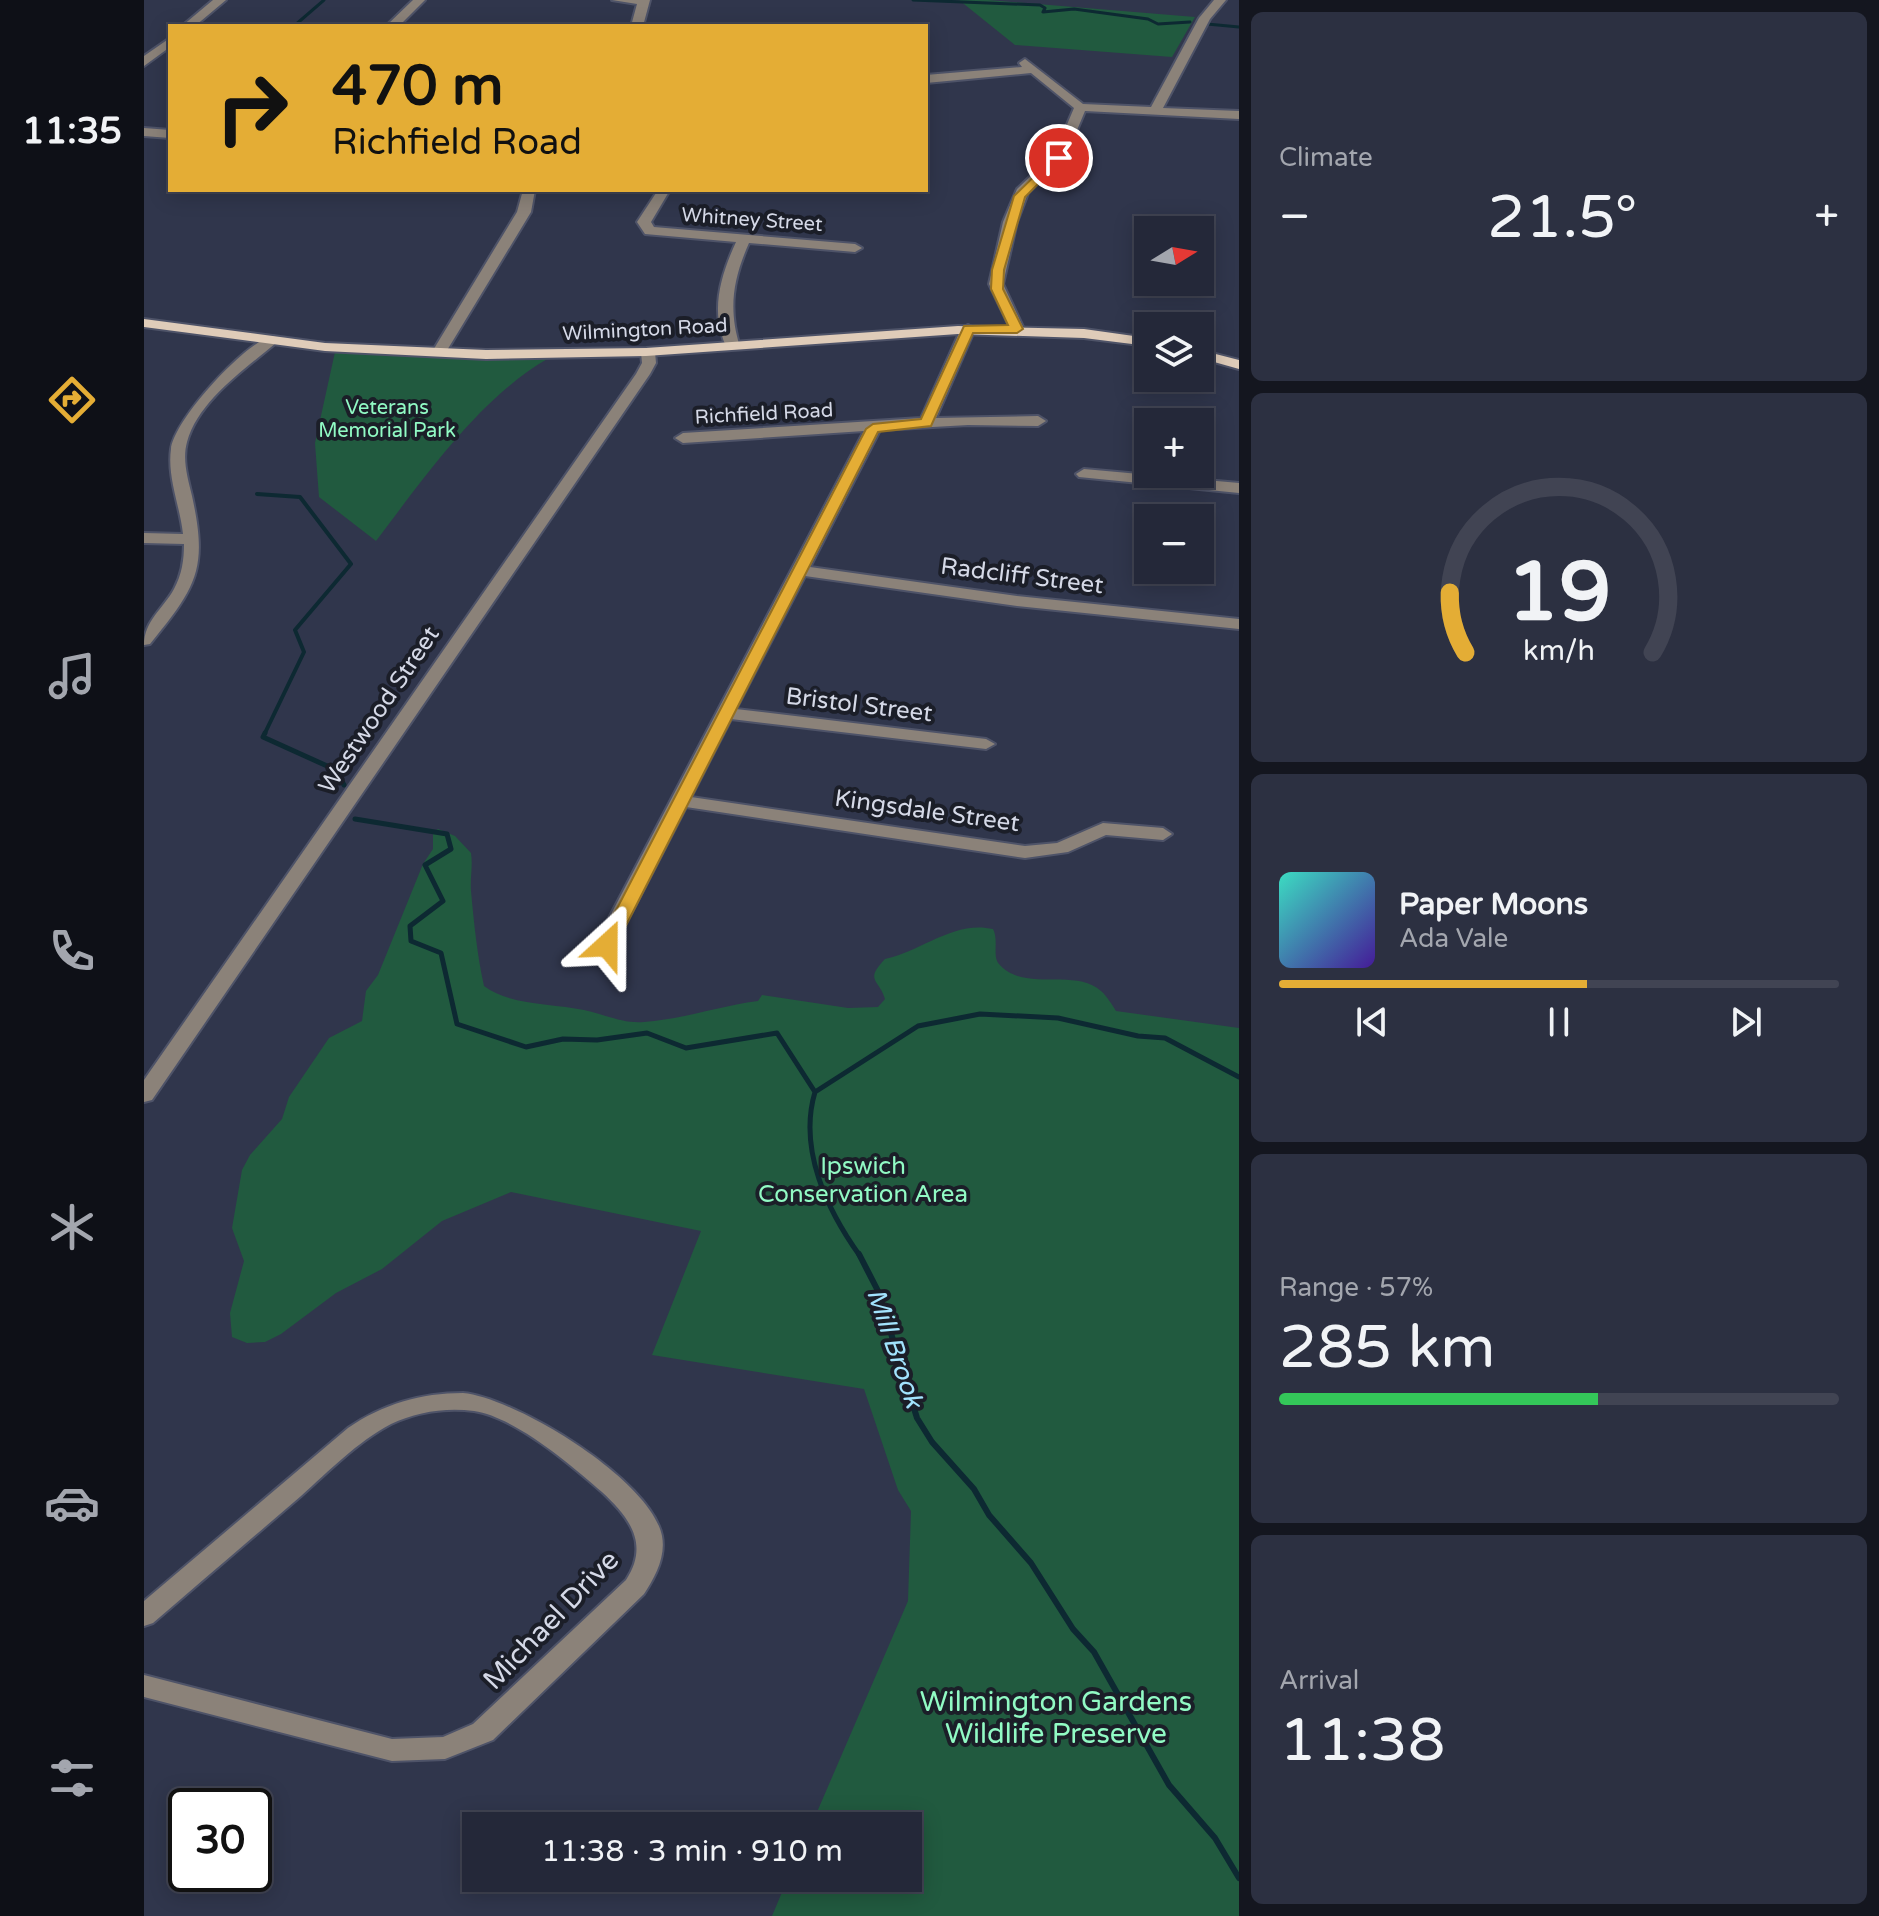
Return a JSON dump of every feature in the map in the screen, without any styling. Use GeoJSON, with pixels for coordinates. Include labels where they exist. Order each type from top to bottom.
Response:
{"type":"FeatureCollection","features":[{"type":"Feature","properties":{"kind":"main road","name":"Wilmington Road"},"geometry":{"type":"LineString","coordinates":[[144,323],[346,348],[439,352],[648,352],[733,347],[859,333],[968,329],[1017,329],[1134,341]]}},
{"type":"Feature","properties":{"kind":"main road"},"geometry":{"type":"LineString","coordinates":[[1214,358],[1239,365]]}},
{"type":"Feature","properties":{"kind":"street"},"geometry":{"type":"LineString","coordinates":[[190,24],[220,0]]}},
{"type":"Feature","properties":{"kind":"street"},"geometry":{"type":"LineString","coordinates":[[394,24],[419,0]]}},
{"type":"Feature","properties":{"kind":"street"},"geometry":{"type":"LineString","coordinates":[[618,0],[644,1],[638,24]]}},
{"type":"Feature","properties":{"kind":"street"},"geometry":{"type":"LineString","coordinates":[[1154,112],[1205,18],[1220,0]]}},
{"type":"Feature","properties":{"kind":"street"},"geometry":{"type":"LineString","coordinates":[[144,62],[168,43]]}},
{"type":"Feature","properties":{"kind":"street"},"geometry":{"type":"LineString","coordinates":[[928,79],[1029,66],[1080,107],[1239,115]]}},
{"type":"Feature","properties":{"kind":"street"},"geometry":{"type":"LineString","coordinates":[[1017,329],[996,284],[1010,222],[1022,192],[1061,154],[1080,107]]}},
{"type":"Feature","properties":{"kind":"street"},"geometry":{"type":"LineString","coordinates":[[144,132],[168,134]]}},
{"type":"Feature","properties":{"kind":"street"},"geometry":{"type":"LineString","coordinates":[[439,352],[524,212],[529,192]]}},
{"type":"Feature","properties":{"kind":"street","name":"Whitney Street"},"geometry":{"type":"LineString","coordinates":[[663,192],[644,222],[647,230],[855,248]]}},
{"type":"Feature","properties":{"kind":"street"},"geometry":{"type":"LineString","coordinates":[[733,347],[723,294],[728,273],[744,240]]}},
{"type":"Feature","properties":{"kind":"street"},"geometry":{"type":"LineString","coordinates":[[926,423],[968,329]]}},
{"type":"Feature","properties":{"kind":"street"},"geometry":{"type":"LineString","coordinates":[[144,640],[186,585],[193,562],[194,539],[178,467],[180,440],[188,424],[217,391],[271,340]]}},
{"type":"Feature","properties":{"kind":"street","name":"Westwood Street"},"geometry":{"type":"LineString","coordinates":[[144,1095],[643,374],[649,363],[648,352]]}},
{"type":"Feature","properties":{"kind":"street","name":"Richfield Road"},"geometry":{"type":"LineString","coordinates":[[683,438],[873,429],[926,423],[1038,421]]}},
{"type":"Feature","properties":{"kind":"street"},"geometry":{"type":"LineString","coordinates":[[615,969],[608,939],[873,429]]}},
{"type":"Feature","properties":{"kind":"street"},"geometry":{"type":"LineString","coordinates":[[1084,474],[1239,488]]}},
{"type":"Feature","properties":{"kind":"street"},"geometry":{"type":"LineString","coordinates":[[144,538],[194,539]]}},
{"type":"Feature","properties":{"kind":"street","name":"Radcliff Street"},"geometry":{"type":"LineString","coordinates":[[799,570],[1017,601],[1239,624]]}},
{"type":"Feature","properties":{"kind":"street","name":"Bristol Street"},"geometry":{"type":"LineString","coordinates":[[726,713],[986,744]]}},
{"type":"Feature","properties":{"kind":"street","name":"Kingsdale Street"},"geometry":{"type":"LineString","coordinates":[[680,801],[1025,852],[1061,848],[1103,829],[1163,834]]}},
{"type":"Feature","properties":{"kind":"street","name":"Michael Drive"},"geometry":{"type":"LineString","coordinates":[[144,1616],[367,1427],[401,1410],[426,1403],[479,1403],[525,1421],[632,1505],[649,1536],[645,1570],[628,1594],[499,1719],[455,1745],[424,1751],[392,1750],[144,1686]]}},
{"type":"Feature","properties":{"kind":"green space"},"geometry":{"type":"Polygon","coordinates":[[[959,0],[1195,17],[1172,57],[1015,45],[959,0]]]}},
{"type":"Feature","properties":{"kind":"green space","name":"Veterans Memorial Park"},"geometry":{"type":"Polygon","coordinates":[[[335,352],[549,358],[524,374],[477,416],[376,541],[319,497],[315,443],[335,352]]]}},
{"type":"Feature","properties":{"kind":"green space"},"geometry":{"type":"Polygon","coordinates":[[[438,829],[455,836],[471,853],[472,903],[484,986],[519,1001],[584,1010],[636,1022],[758,1001],[762,995],[848,1008],[878,1007],[885,999],[874,976],[885,959],[951,932],[979,927],[993,929],[997,961],[1009,973],[1035,979],[1090,984],[1103,993],[1116,1011],[1239,1028],[1239,1916],[772,1916],[782,1892],[922,1892],[922,1812],[817,1812],[908,1601],[911,1511],[898,1490],[864,1389],[652,1355],[701,1231],[511,1192],[442,1221],[382,1269],[336,1293],[281,1334],[265,1342],[247,1343],[232,1337],[230,1313],[244,1261],[232,1228],[242,1170],[250,1155],[282,1119],[289,1097],[329,1038],[362,1021],[366,991],[378,975],[423,864],[433,849],[433,832],[438,829]]]}},
{"type":"Feature","properties":{"kind":"waterway"},"geometry":{"type":"LineString","coordinates":[[296,24],[324,0]]}},
{"type":"Feature","properties":{"kind":"waterway"},"geometry":{"type":"LineString","coordinates":[[913,0],[1040,5],[1045,8],[1043,12],[1074,9],[1148,19],[1158,24],[1190,22]]}},
{"type":"Feature","properties":{"kind":"waterway"},"geometry":{"type":"LineString","coordinates":[[1207,24],[1239,27]]}},
{"type":"Feature","properties":{"kind":"waterway"},"geometry":{"type":"LineString","coordinates":[[257,494],[300,497],[351,564],[295,630],[304,652],[264,735]]}},
{"type":"Feature","properties":{"kind":"waterway"},"geometry":{"type":"LineString","coordinates":[[264,735],[336,770],[344,785]]}},
{"type":"Feature","properties":{"kind":"waterway"},"geometry":{"type":"LineString","coordinates":[[355,819],[447,834],[451,849],[425,865],[443,901],[410,926],[411,941],[441,953],[457,1024],[526,1047],[563,1039],[597,1040],[647,1033],[686,1048],[777,1033],[815,1092]]}},
{"type":"Feature","properties":{"kind":"waterway","name":"Mill Brook"},"geometry":{"type":"LineString","coordinates":[[815,1092],[918,1026],[980,1014],[1058,1018],[1138,1036],[1165,1038],[1239,1077]]}},
{"type":"Feature","properties":{"kind":"waterway","name":"Mill Brook"},"geometry":{"type":"LineString","coordinates":[[815,1092],[810,1135],[813,1157],[827,1199],[860,1256]]}},
{"type":"Feature","properties":{"kind":"waterway","name":"Mill Brook"},"geometry":{"type":"LineString","coordinates":[[859,1254],[878,1291],[917,1418],[932,1442],[974,1489],[989,1515],[1031,1563],[1073,1629],[1094,1652],[1169,1785],[1215,1838],[1239,1878]]}},
{"type":"Feature","properties":{"kind":"route"},"geometry":{"type":"LineString","coordinates":[[607,945],[873,429],[926,423],[968,329],[1017,329],[997,289],[998,270],[1020,196],[1059,158]]}},
{"type":"Feature","properties":{"kind":"park label","name":"Ipswich Conservation Area"},"geometry":{"type":"Point","coordinates":[863,1180]}},
{"type":"Feature","properties":{"kind":"park label","name":"Wilmington Gardens Wildlife Preserve"},"geometry":{"type":"Point","coordinates":[1056,1718]}}]}
